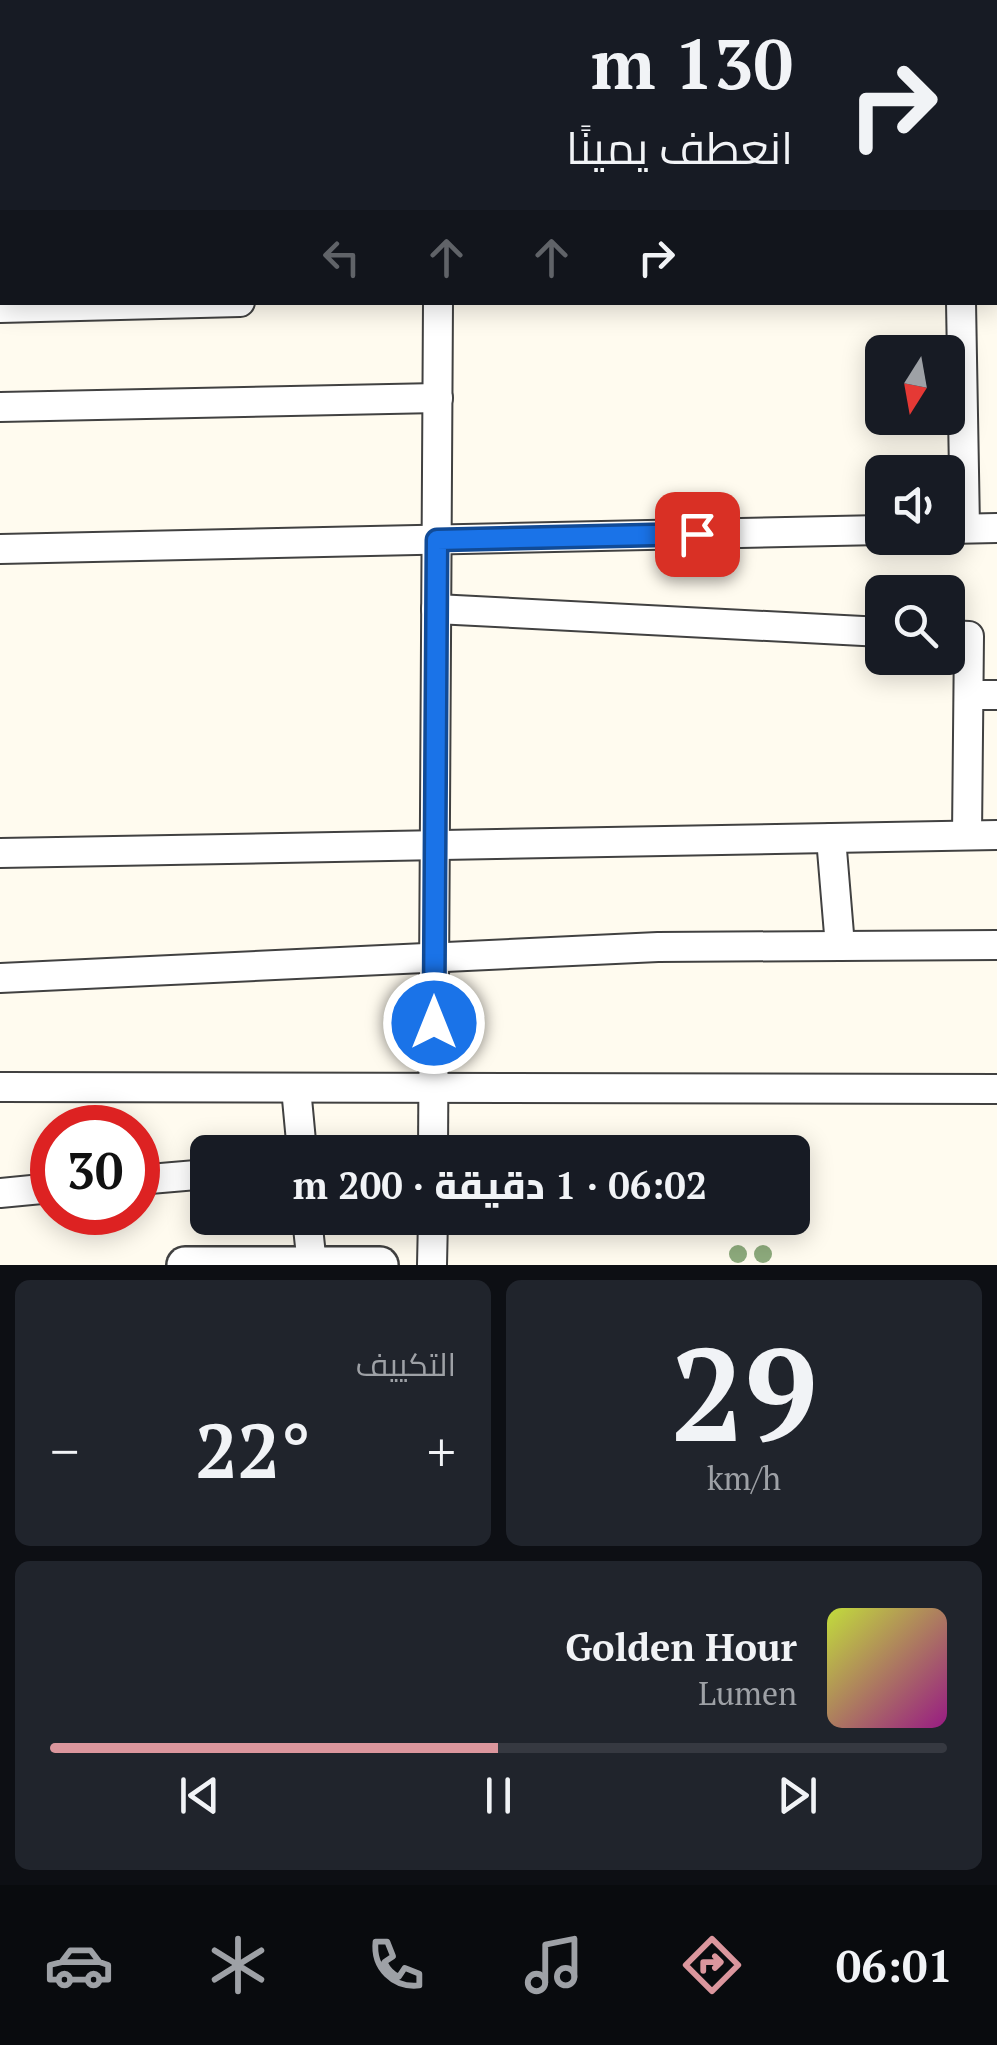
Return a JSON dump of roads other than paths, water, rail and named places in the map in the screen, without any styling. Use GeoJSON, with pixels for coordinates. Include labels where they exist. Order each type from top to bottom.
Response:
{"type":"FeatureCollection","features":[{"type":"Feature","properties":{"kind":"street"},"geometry":{"type":"LineString","coordinates":[[0,308],[120,305]]}},
{"type":"Feature","properties":{"kind":"street"},"geometry":{"type":"LineString","coordinates":[[433,1135],[438,305]]}},
{"type":"Feature","properties":{"kind":"street"},"geometry":{"type":"LineString","coordinates":[[958,455],[961,305]]}},
{"type":"Feature","properties":{"kind":"street"},"geometry":{"type":"LineString","coordinates":[[0,406],[438,398]]}},
{"type":"Feature","properties":{"kind":"street"},"geometry":{"type":"LineString","coordinates":[[965,528],[997,528]]}},
{"type":"Feature","properties":{"kind":"street"},"geometry":{"type":"LineString","coordinates":[[0,549],[865,530]]}},
{"type":"Feature","properties":{"kind":"street"},"geometry":{"type":"LineString","coordinates":[[436,609],[865,631]]}},
{"type":"Feature","properties":{"kind":"street"},"geometry":{"type":"LineString","coordinates":[[965,636],[970,636],[983,695],[967,835]]}},
{"type":"Feature","properties":{"kind":"street"},"geometry":{"type":"LineString","coordinates":[[0,853],[997,835]]}},
{"type":"Feature","properties":{"kind":"street"},"geometry":{"type":"LineString","coordinates":[[832,838],[840,946]]}},
{"type":"Feature","properties":{"kind":"street"},"geometry":{"type":"LineString","coordinates":[[0,978],[658,947],[997,945]]}},
{"type":"Feature","properties":{"kind":"street"},"geometry":{"type":"LineString","coordinates":[[0,1087],[997,1090]]}},
{"type":"Feature","properties":{"kind":"street"},"geometry":{"type":"LineString","coordinates":[[296,1088],[300,1135]]}},
{"type":"Feature","properties":{"kind":"street"},"geometry":{"type":"LineString","coordinates":[[160,1178],[190,1176]]}},
{"type":"Feature","properties":{"kind":"street"},"geometry":{"type":"LineString","coordinates":[[0,1193],[30,1190]]}},
{"type":"Feature","properties":{"kind":"street"},"geometry":{"type":"LineString","coordinates":[[309,1235],[312,1264]]}},
{"type":"Feature","properties":{"kind":"street"},"geometry":{"type":"LineString","coordinates":[[432,1235],[432,1265]]}},
{"type":"Feature","properties":{"kind":"street"},"geometry":{"type":"LineString","coordinates":[[185,1265],[380,1265]]}}]}
